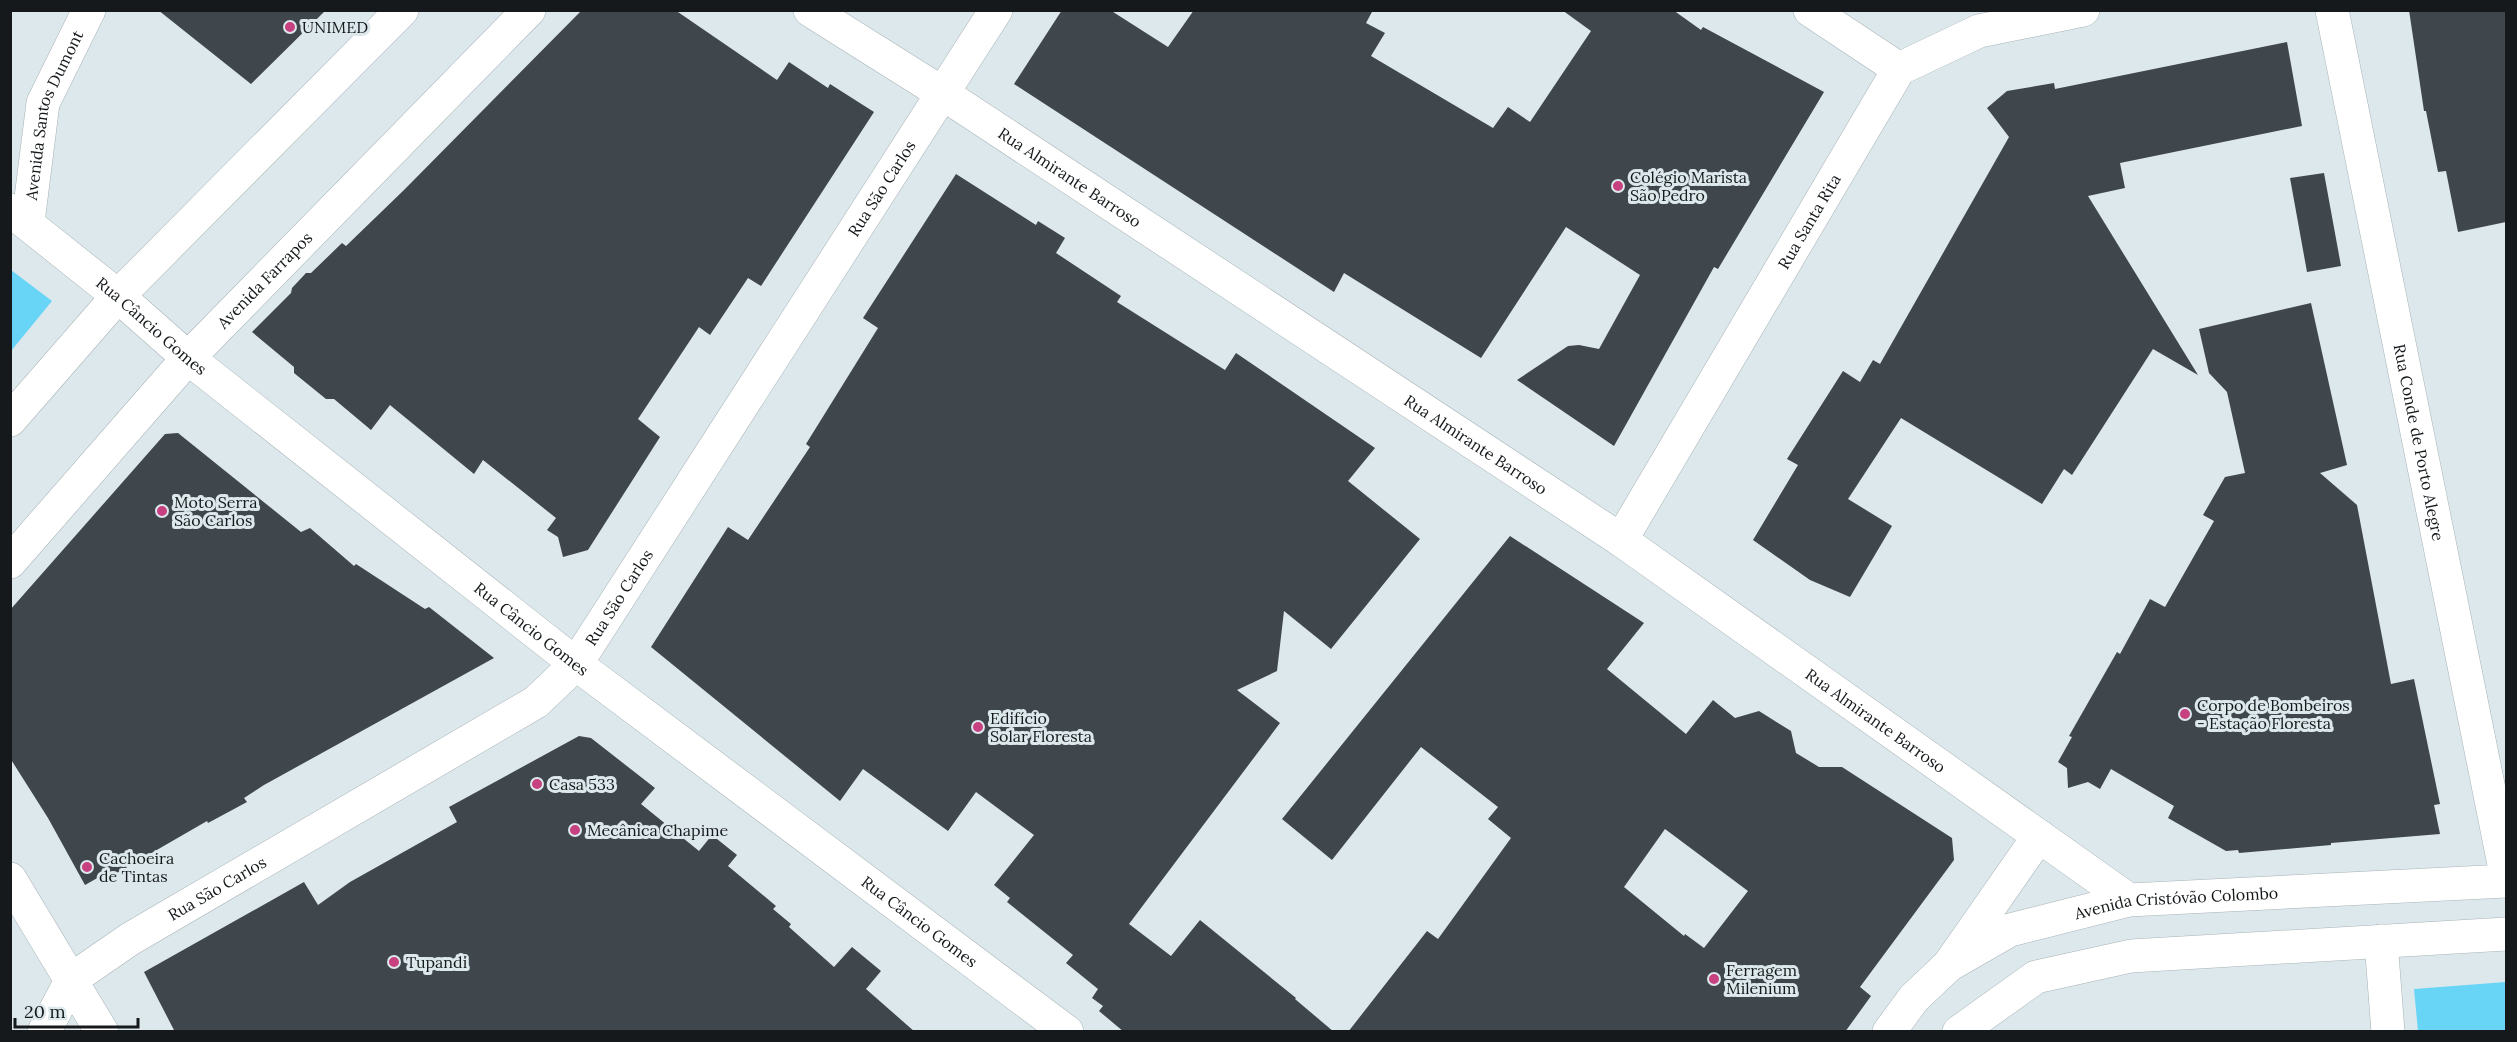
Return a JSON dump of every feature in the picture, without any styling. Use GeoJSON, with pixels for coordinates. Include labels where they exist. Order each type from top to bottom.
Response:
{"type":"FeatureCollection","features":[{"type":"Feature","properties":{"kind":"street","name":"Avenida Santos Dumont"},"geometry":{"type":"LineString","coordinates":[[19,216],[43,104],[88,10]]}},
{"type":"Feature","properties":{"kind":"street"},"geometry":{"type":"LineString","coordinates":[[10,420],[118,296],[402,10]]}},
{"type":"Feature","properties":{"kind":"street","name":"Avenida Farrapos"},"geometry":{"type":"LineString","coordinates":[[10,562],[188,358],[529,10]]}},
{"type":"Feature","properties":{"kind":"street","name":"Rua Almirante Barroso"},"geometry":{"type":"LineString","coordinates":[[810,10],[942,93],[1621,540],[2128,900]]}},
{"type":"Feature","properties":{"kind":"street","name":"Rua São Carlos"},"geometry":{"type":"LineString","coordinates":[[44,1032],[72,979],[130,939],[536,702],[576,664],[996,10]]}},
{"type":"Feature","properties":{"kind":"street"},"geometry":{"type":"LineString","coordinates":[[1810,10],[1899,69],[1979,31],[2083,10]]}},
{"type":"Feature","properties":{"kind":"street","name":"Rua Conde de Porto Alegre"},"geometry":{"type":"LineString","coordinates":[[2332,10],[2506,874]]}},
{"type":"Feature","properties":{"kind":"street","name":"Rua Santa Rita"},"geometry":{"type":"LineString","coordinates":[[1621,540],[1899,69]]}},
{"type":"Feature","properties":{"kind":"street","name":"Rua Câncio Gomes"},"geometry":{"type":"LineString","coordinates":[[19,216],[118,296],[188,358],[576,664],[1067,1032]]}},
{"type":"Feature","properties":{"kind":"street"},"geometry":{"type":"LineString","coordinates":[[1949,965],[2039,836]]}},
{"type":"Feature","properties":{"kind":"street"},"geometry":{"type":"LineString","coordinates":[[10,879],[102,1032]]}},
{"type":"Feature","properties":{"kind":"street","name":"Avenida Cristóvão Colombo"},"geometry":{"type":"LineString","coordinates":[[1889,1032],[1914,998],[1949,965],[2010,930],[2128,900],[2506,881]]}},
{"type":"Feature","properties":{"kind":"street"},"geometry":{"type":"LineString","coordinates":[[1959,1032],[2036,977],[2132,956],[2506,934]]}},
{"type":"Feature","properties":{"kind":"street"},"geometry":{"type":"LineString","coordinates":[[2381,941],[2388,1032]]}},
{"type":"Feature","properties":{"kind":"shaded area"},"geometry":{"type":"Polygon","coordinates":[[[11,270],[52,301],[11,351],[11,270]]]}},
{"type":"Feature","properties":{"kind":"shaded area"},"geometry":{"type":"Polygon","coordinates":[[[2506,982],[2506,1031],[2418,1031],[2414,989],[2506,982]]]}},
{"type":"Feature","properties":{"kind":"building"},"geometry":{"type":"Polygon","coordinates":[[[158,10],[326,10],[251,84],[158,10]]]}},
{"type":"Feature","properties":{"kind":"building"},"geometry":{"type":"Polygon","coordinates":[[[582,10],[675,10],[777,80],[789,62],[828,88],[830,84],[874,112],[761,286],[748,278],[710,335],[699,327],[638,419],[660,437],[588,550],[563,557],[558,537],[547,530],[556,518],[483,460],[474,474],[390,405],[371,430],[334,399],[326,399],[294,373],[294,367],[252,332],[291,293],[292,288],[306,273],[311,273],[342,243],[346,246],[404,190],[582,10]]]}},
{"type":"Feature","properties":{"kind":"building"},"geometry":{"type":"Polygon","coordinates":[[[1062,10],[1110,10],[1168,47],[1194,10],[1373,10],[1366,23],[1385,33],[1371,56],[1493,128],[1508,107],[1530,122],[1591,31],[1562,10],[1673,10],[1701,30],[1703,27],[1824,92],[1718,269],[1714,267],[1614,446],[1517,380],[1568,346],[1579,345],[1599,349],[1640,275],[1566,227],[1481,358],[1344,273],[1334,292],[1014,84],[1062,10]]]}},
{"type":"Feature","properties":{"kind":"building"},"geometry":{"type":"Polygon","coordinates":[[[2409,10],[2506,10],[2506,222],[2458,232],[2446,171],[2438,172],[2426,111],[2424,111],[2409,10]]]}},
{"type":"Feature","properties":{"kind":"building"},"geometry":{"type":"Polygon","coordinates":[[[2287,42],[2302,126],[2120,163],[2125,188],[2088,196],[2198,375],[2153,349],[2072,475],[2064,469],[2042,504],[1901,418],[1848,499],[1892,526],[1850,597],[1810,580],[1753,540],[1798,465],[1787,459],[1843,371],[1860,382],[1873,360],[1880,364],[2009,137],[1987,108],[2007,91],[2054,83],[2055,89],[2287,42]]]}},
{"type":"Feature","properties":{"kind":"building"},"geometry":{"type":"Polygon","coordinates":[[[2324,173],[2341,266],[2307,272],[2290,178],[2324,173]]]}},
{"type":"Feature","properties":{"kind":"building"},"geometry":{"type":"Polygon","coordinates":[[[956,174],[1036,225],[1038,221],[1065,238],[1056,253],[1121,296],[1117,302],[1225,370],[1236,353],[1375,448],[1348,481],[1420,539],[1331,649],[1284,611],[1277,671],[1237,690],[1280,723],[1129,924],[1171,956],[1200,920],[1334,1032],[1124,1032],[1099,1011],[1103,1006],[1092,998],[1098,989],[1066,963],[1073,955],[1007,902],[1010,898],[994,885],[1034,835],[976,792],[948,831],[863,769],[840,801],[651,647],[728,527],[748,540],[810,447],[806,444],[878,328],[863,318],[956,174]]]}},
{"type":"Feature","properties":{"kind":"building"},"geometry":{"type":"Polygon","coordinates":[[[2311,303],[2347,465],[2320,473],[2357,505],[2391,684],[2414,679],[2440,804],[2434,805],[2440,834],[2239,853],[2238,850],[2226,851],[2168,818],[2174,806],[2111,769],[2100,789],[2088,782],[2068,788],[2067,768],[2058,762],[2072,737],[2069,736],[2117,652],[2120,654],[2150,599],[2165,607],[2214,521],[2203,515],[2225,477],[2245,473],[2227,392],[2209,373],[2199,329],[2311,303]]]}},
{"type":"Feature","properties":{"kind":"building"},"geometry":{"type":"Polygon","coordinates":[[[178,433],[301,532],[310,528],[354,566],[356,564],[425,609],[429,607],[494,658],[264,785],[244,798],[247,802],[208,823],[207,821],[110,877],[108,872],[85,885],[48,818],[10,758],[10,610],[165,434],[178,433]]]}},
{"type":"Feature","properties":{"kind":"building"},"geometry":{"type":"Polygon","coordinates":[[[1510,536],[1644,623],[1607,669],[1686,734],[1713,700],[1735,718],[1759,711],[1791,731],[1796,753],[1819,767],[1842,767],[1952,838],[1954,860],[1860,987],[1871,996],[1845,1032],[1348,1032],[1427,931],[1438,939],[1511,838],[1488,819],[1498,807],[1421,747],[1332,860],[1282,819],[1510,536]],[[1665,829],[1624,887],[1684,936],[1685,934],[1704,948],[1748,891],[1665,829]]]}},
{"type":"Feature","properties":{"kind":"building"},"geometry":{"type":"Polygon","coordinates":[[[579,736],[591,738],[655,788],[641,804],[699,851],[712,835],[737,855],[728,866],[776,906],[773,909],[791,924],[789,927],[834,967],[852,947],[881,971],[866,989],[915,1032],[175,1032],[144,972],[304,882],[318,905],[350,882],[457,822],[449,807],[579,736]]]}},
{"type":"Feature","properties":{"kind":"place","name":"UNIMED"},"geometry":{"type":"Point","coordinates":[290,27]}},
{"type":"Feature","properties":{"kind":"place","name":"Colégio Marista São Pedro"},"geometry":{"type":"Point","coordinates":[1618,186]}},
{"type":"Feature","properties":{"kind":"place","name":"Moto Serra São Carlos"},"geometry":{"type":"Point","coordinates":[162,511]}},
{"type":"Feature","properties":{"kind":"place","name":"Corpo de Bombeiros - Estação Floresta"},"geometry":{"type":"Point","coordinates":[2185,714]}},
{"type":"Feature","properties":{"kind":"place","name":"Edifício Solar Floresta"},"geometry":{"type":"Point","coordinates":[978,727]}},
{"type":"Feature","properties":{"kind":"place","name":"Casa 533"},"geometry":{"type":"Point","coordinates":[537,784]}},
{"type":"Feature","properties":{"kind":"place","name":"Mecânica Chapime"},"geometry":{"type":"Point","coordinates":[575,830]}},
{"type":"Feature","properties":{"kind":"place","name":"Cachoeira de Tintas"},"geometry":{"type":"Point","coordinates":[87,867]}},
{"type":"Feature","properties":{"kind":"place","name":"Tupandi"},"geometry":{"type":"Point","coordinates":[394,962]}},
{"type":"Feature","properties":{"kind":"place","name":"Ferragem Milenium"},"geometry":{"type":"Point","coordinates":[1714,979]}}]}
